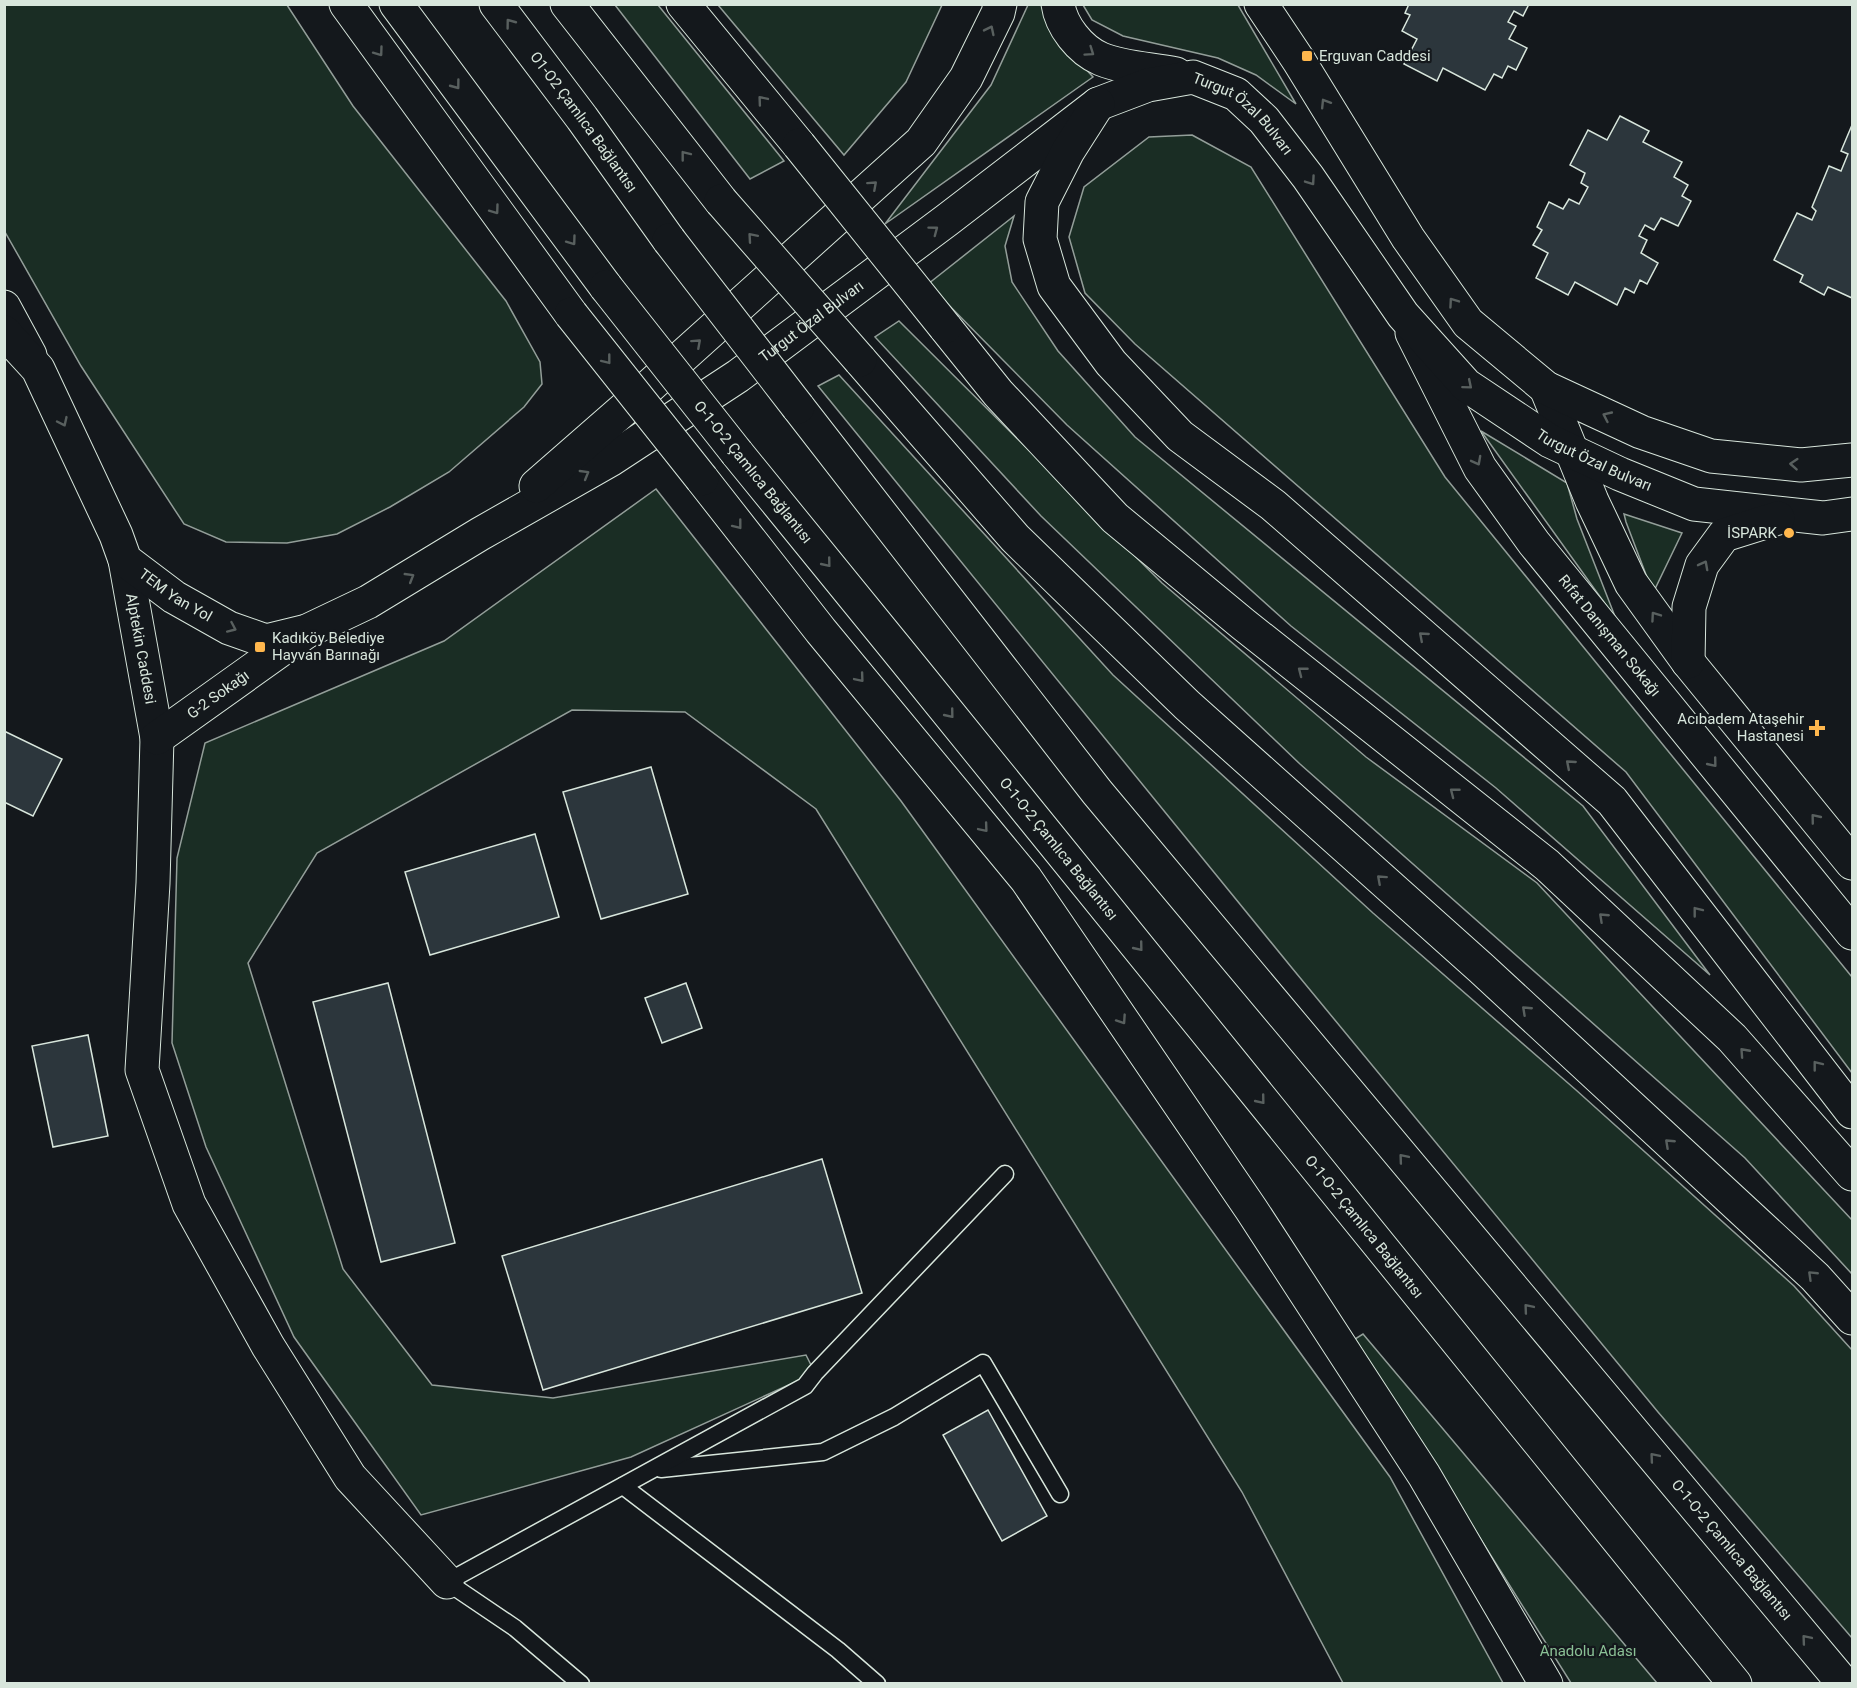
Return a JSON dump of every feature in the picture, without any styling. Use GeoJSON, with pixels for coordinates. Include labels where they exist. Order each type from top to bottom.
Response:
{"type":"FeatureCollection","features":[{"type":"Feature","properties":{"kind":"main road"},"geometry":{"type":"LineString","coordinates":[[346,4],[571,314],[821,631],[1026,879],[1251,1209],[1411,1455],[1546,1683]]}},
{"type":"Feature","properties":{"kind":"main road","name":"O-1-O-2 Çamlıca Bağlantısı"},"geometry":{"type":"LineString","coordinates":[[396,4],[606,287],[737,453],[1735,1683]]}},
{"type":"Feature","properties":{"kind":"main road","name":"O1-O2 Çamlıca Bağlantısı"},"geometry":{"type":"LineString","coordinates":[[496,4],[582,118],[669,240]]}},
{"type":"Feature","properties":{"kind":"main road"},"geometry":{"type":"LineString","coordinates":[[567,4],[721,201],[1015,538],[1187,705],[1507,993],[1815,1277],[1852,1318]]}},
{"type":"Feature","properties":{"kind":"main road"},"geometry":{"type":"LineString","coordinates":[[683,4],[998,393],[1115,518],[1243,624],[1547,865],[1732,1038],[1852,1174]]}},
{"type":"Feature","properties":{"kind":"main road"},"geometry":{"type":"LineString","coordinates":[[480,534],[623,410],[921,142],[966,78],[998,13],[1000,4]]}},
{"type":"Feature","properties":{"kind":"main road"},"geometry":{"type":"LineString","coordinates":[[1058,4],[1059,12],[1079,44],[1099,58],[1193,77]]}},
{"type":"Feature","properties":{"kind":"main road"},"geometry":{"type":"LineString","coordinates":[[1262,4],[1408,238],[1468,323],[1546,388],[1641,432],[1711,456],[1801,465],[1852,460]]}},
{"type":"Feature","properties":{"kind":"main road","name":"Turgut Özal Bulvarı"},"geometry":{"type":"LineString","coordinates":[[480,534],[610,460],[738,376],[1098,104],[1148,85],[1193,77],[1236,94],[1264,120],[1308,177],[1403,315],[1466,385],[1550,441],[1620,474],[1694,504],[1823,518],[1852,514]]}},
{"type":"Feature","properties":{"kind":"main road"},"geometry":{"type":"LineString","coordinates":[[1098,104],[1068,151],[1042,202],[1040,239],[1054,286],[1111,363],[1180,436],[1273,505],[1612,801],[1852,1112]]}},
{"type":"Feature","properties":{"kind":"main road","name":"O-1-O-2 Çamlıca Bağlantısı"},"geometry":{"type":"LineString","coordinates":[[669,240],[1097,792],[1844,1683]]}},
{"type":"Feature","properties":{"kind":"main road","name":"TEM Yan Yol"},"geometry":{"type":"LineString","coordinates":[[4,307],[38,369],[116,535],[124,560],[174,597],[229,628],[266,641],[307,630],[368,602],[480,534]]}},
{"type":"Feature","properties":{"kind":"main road","name":"Rıfat Danışman Sokağı"},"geometry":{"type":"LineString","coordinates":[[1403,315],[1480,468],[1534,543],[1852,933]]}},
{"type":"Feature","properties":{"kind":"main road"},"geometry":{"type":"LineString","coordinates":[[4,332],[38,369]]}},
{"type":"Feature","properties":{"kind":"main road"},"geometry":{"type":"LineString","coordinates":[[1546,388],[1592,501],[1631,583],[1688,662],[1852,863]]}},
{"type":"Feature","properties":{"kind":"main road"},"geometry":{"type":"LineString","coordinates":[[1688,662],[1689,607],[1702,565],[1724,535],[1791,514]]}},
{"type":"Feature","properties":{"kind":"main road","name":"Alptekin Caddesi"},"geometry":{"type":"LineString","coordinates":[[124,560],[157,738],[153,883],[142,1070],[189,1204],[268,1346],[350,1477],[447,1582]]}},
{"type":"Feature","properties":{"kind":"main road","name":"G-2 Sokağı"},"geometry":{"type":"LineString","coordinates":[[157,738],[307,630]]}},
{"type":"Feature","properties":{"kind":"lane"},"geometry":{"type":"LineString","coordinates":[[580,1683],[515,1628],[447,1582],[805,1386],[1005,1174]]}},
{"type":"Feature","properties":{"kind":"lane"},"geometry":{"type":"LineString","coordinates":[[651,1470],[823,1452],[894,1417],[983,1363],[1060,1494]]}},
{"type":"Feature","properties":{"kind":"lane"},"geometry":{"type":"LineString","coordinates":[[623,1486],[838,1650],[877,1683]]}},
{"type":"Feature","properties":{"kind":"green space"},"geometry":{"type":"Polygon","coordinates":[[[4,5],[287,5],[353,106],[506,301],[540,362],[542,384],[524,407],[449,472],[390,507],[337,534],[287,543],[226,542],[184,524],[81,366],[5,232],[4,5]]]}},
{"type":"Feature","properties":{"kind":"green space"},"geometry":{"type":"Polygon","coordinates":[[[615,5],[658,5],[784,161],[750,179],[615,5]]]}},
{"type":"Feature","properties":{"kind":"green space"},"geometry":{"type":"Polygon","coordinates":[[[718,5],[942,5],[906,82],[844,155],[718,5]]]}},
{"type":"Feature","properties":{"kind":"green space"},"geometry":{"type":"Polygon","coordinates":[[[1028,5],[1047,5],[1060,41],[1093,77],[885,224],[991,85],[1028,5]]]}},
{"type":"Feature","properties":{"kind":"green space"},"geometry":{"type":"Polygon","coordinates":[[[1083,5],[1238,5],[1296,104],[1256,75],[1218,58],[1123,36],[1092,20],[1083,5]]]}},
{"type":"Feature","properties":{"kind":"green space"},"geometry":{"type":"Polygon","coordinates":[[[1192,135],[1251,167],[1445,477],[1852,977],[1852,1073],[1626,772],[1135,344],[1085,293],[1069,237],[1084,187],[1149,137],[1192,135]]]}},
{"type":"Feature","properties":{"kind":"green space"},"geometry":{"type":"Polygon","coordinates":[[[1014,216],[1005,246],[1012,282],[1058,351],[1135,437],[1583,806],[1710,975],[1496,788],[1291,626],[1067,425],[928,284],[1014,216]]]}},
{"type":"Feature","properties":{"kind":"green space"},"geometry":{"type":"Polygon","coordinates":[[[899,321],[1162,583],[1366,757],[1537,883],[1852,1220],[1852,1274],[1745,1158],[1300,764],[1041,516],[875,337],[899,321]]]}},
{"type":"Feature","properties":{"kind":"green space"},"geometry":{"type":"Polygon","coordinates":[[[839,375],[1113,675],[1373,913],[1576,1090],[1794,1286],[1852,1350],[1852,1638],[1658,1412],[1292,968],[818,386],[839,375]]]}},
{"type":"Feature","properties":{"kind":"green space"},"geometry":{"type":"Polygon","coordinates":[[[1481,431],[1567,483],[1577,519],[1616,619],[1481,431]]]}},
{"type":"Feature","properties":{"kind":"green space"},"geometry":{"type":"Polygon","coordinates":[[[656,489],[901,801],[1390,1477],[1503,1683],[1343,1683],[1242,1492],[816,809],[685,712],[572,710],[317,853],[248,963],[343,1269],[432,1385],[553,1398],[806,1355],[815,1373],[631,1457],[421,1515],[294,1337],[206,1147],[172,1043],[177,858],[205,743],[444,641],[656,489]]]}},
{"type":"Feature","properties":{"kind":"green space"},"geometry":{"type":"Polygon","coordinates":[[[1624,514],[1682,533],[1653,593],[1626,522],[1624,514]]]}},
{"type":"Feature","properties":{"kind":"green space","name":"Anadolu Adası"},"geometry":{"type":"Polygon","coordinates":[[[1363,1334],[1657,1683],[1571,1683],[1355,1339],[1363,1334]]]}},
{"type":"Feature","properties":{"kind":"building"},"geometry":{"type":"Polygon","coordinates":[[[1409,4],[1529,4],[1523,16],[1514,11],[1508,22],[1516,26],[1509,39],[1527,48],[1516,70],[1508,66],[1502,78],[1494,74],[1485,90],[1443,68],[1437,81],[1404,64],[1417,39],[1402,31],[1410,15],[1405,13],[1409,4]]]}},
{"type":"Feature","properties":{"kind":"building"},"geometry":{"type":"Polygon","coordinates":[[[1620,116],[1649,131],[1643,142],[1682,162],[1674,177],[1688,185],[1682,196],[1691,201],[1678,226],[1661,218],[1654,230],[1645,225],[1639,236],[1647,240],[1641,253],[1658,263],[1647,284],[1640,280],[1634,293],[1625,288],[1617,305],[1575,282],[1568,295],[1536,278],[1548,253],[1533,245],[1542,230],[1537,227],[1549,202],[1563,209],[1569,199],[1579,204],[1588,187],[1581,183],[1585,173],[1570,165],[1588,130],[1607,140],[1620,116]]]}},
{"type":"Feature","properties":{"kind":"building"},"geometry":{"type":"Polygon","coordinates":[[[1852,125],[1852,298],[1828,287],[1824,295],[1800,282],[1803,275],[1774,260],[1797,213],[1812,220],[1816,211],[1812,207],[1829,166],[1841,171],[1848,154],[1841,151],[1852,125]]]}},
{"type":"Feature","properties":{"kind":"building"},"geometry":{"type":"Polygon","coordinates":[[[4,731],[62,759],[33,816],[4,802],[4,731]]]}},
{"type":"Feature","properties":{"kind":"building"},"geometry":{"type":"Polygon","coordinates":[[[651,767],[688,894],[601,919],[563,792],[651,767]]]}},
{"type":"Feature","properties":{"kind":"building"},"geometry":{"type":"Polygon","coordinates":[[[535,834],[559,917],[430,955],[405,872],[535,834]]]}},
{"type":"Feature","properties":{"kind":"building"},"geometry":{"type":"Polygon","coordinates":[[[388,983],[455,1243],[381,1262],[313,1002],[388,983]]]}},
{"type":"Feature","properties":{"kind":"building"},"geometry":{"type":"Polygon","coordinates":[[[686,983],[702,1028],[662,1043],[645,998],[686,983]]]}},
{"type":"Feature","properties":{"kind":"building"},"geometry":{"type":"Polygon","coordinates":[[[88,1035],[108,1136],[53,1147],[32,1046],[88,1035]]]}},
{"type":"Feature","properties":{"kind":"building"},"geometry":{"type":"Polygon","coordinates":[[[822,1159],[862,1293],[543,1390],[502,1256],[822,1159]]]}},
{"type":"Feature","properties":{"kind":"building"},"geometry":{"type":"Polygon","coordinates":[[[988,1410],[1047,1516],[1002,1541],[943,1435],[988,1410]]]}},
{"type":"Feature","properties":{"kind":"place","name":"Erguvan Caddesi"},"geometry":{"type":"Point","coordinates":[1307,56]}},
{"type":"Feature","properties":{"kind":"place","name":"İSPARK"},"geometry":{"type":"Point","coordinates":[1789,533]}},
{"type":"Feature","properties":{"kind":"place","name":"Kadıköy Belediye Hayvan Barınağı"},"geometry":{"type":"Point","coordinates":[260,647]}},
{"type":"Feature","properties":{"kind":"place","name":"Acıbadem Ataşehir Hastanesi"},"geometry":{"type":"Point","coordinates":[1817,728]}}]}
